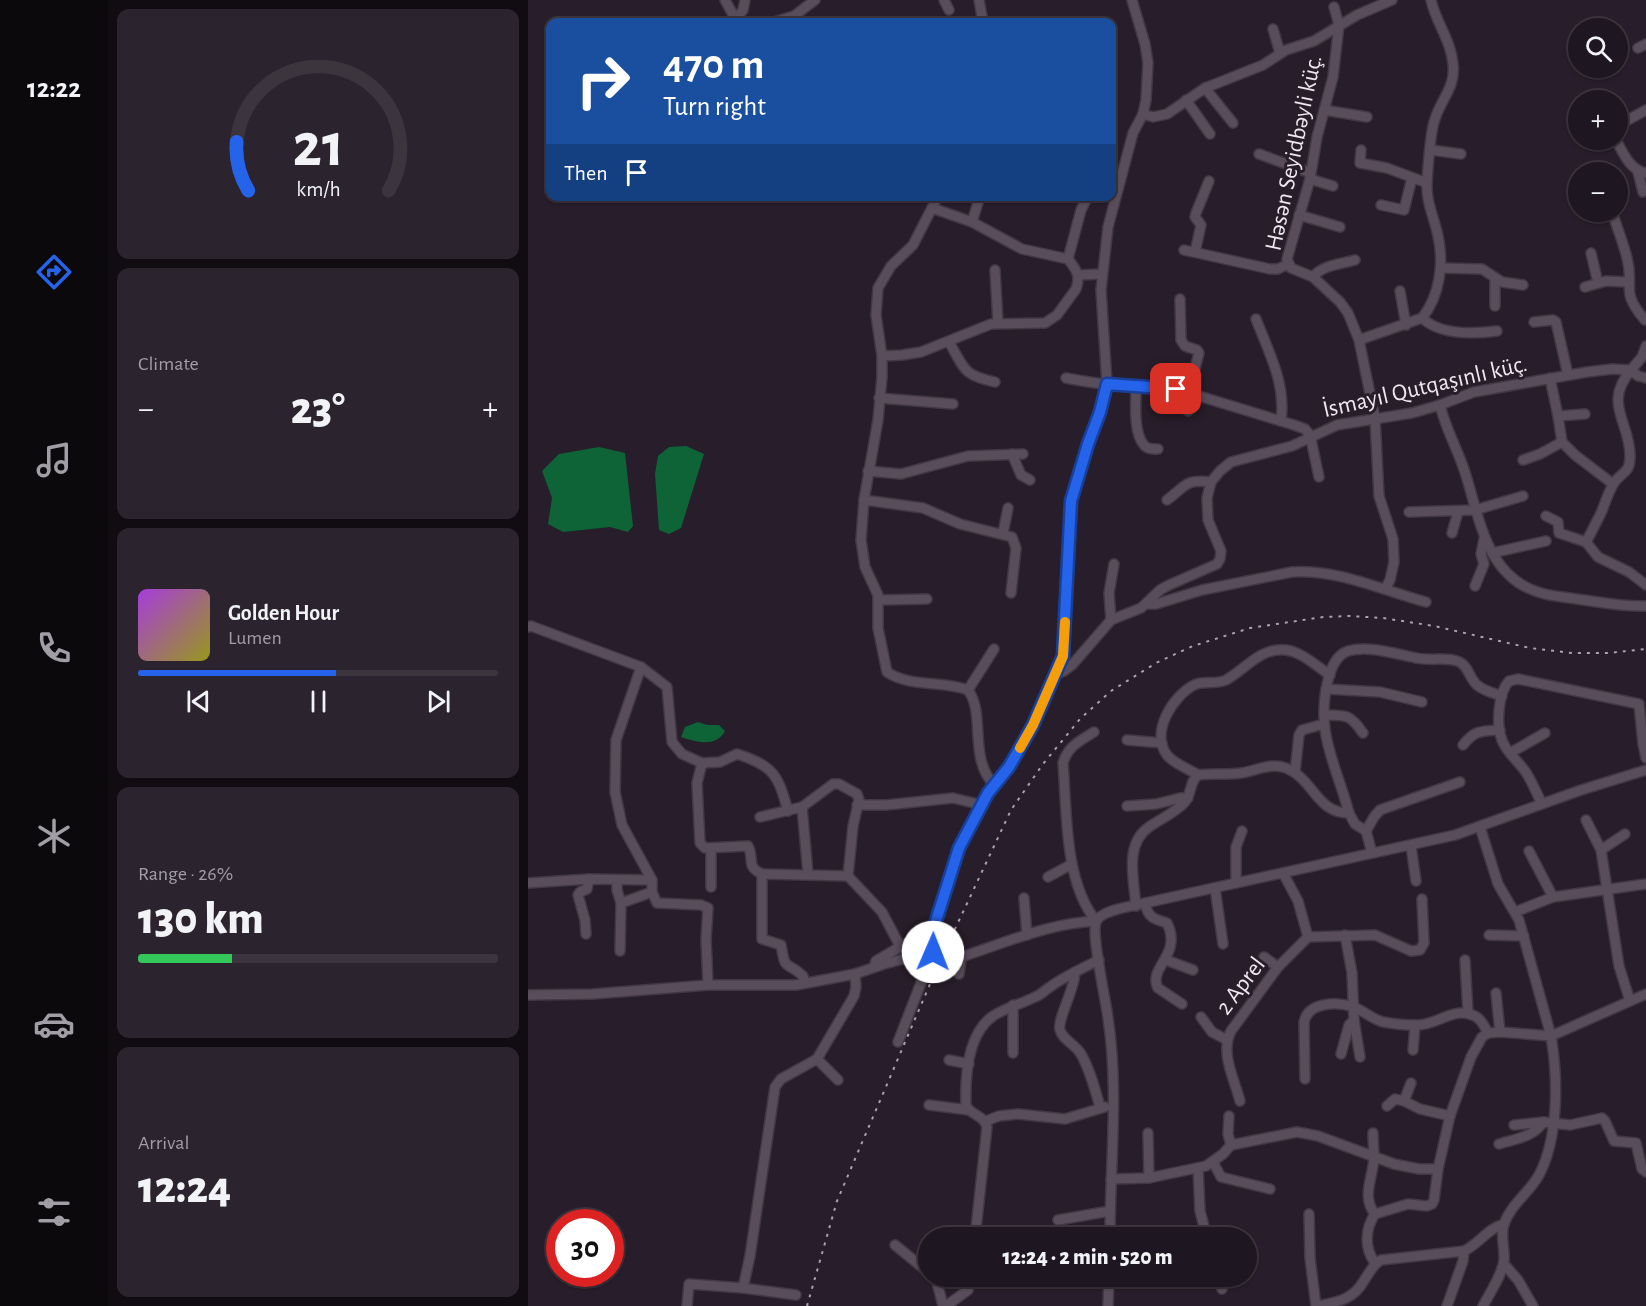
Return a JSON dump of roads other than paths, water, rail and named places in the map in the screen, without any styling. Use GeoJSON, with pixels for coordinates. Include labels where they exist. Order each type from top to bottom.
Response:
{"type":"FeatureCollection","features":[{"type":"Feature","properties":{"kind":"street"},"geometry":{"type":"LineString","coordinates":[[725,0],[734,18]]}},
{"type":"Feature","properties":{"kind":"street"},"geometry":{"type":"LineString","coordinates":[[738,18],[743,10],[745,0]]}},
{"type":"Feature","properties":{"kind":"street"},"geometry":{"type":"LineString","coordinates":[[803,16],[814,0]]}},
{"type":"Feature","properties":{"kind":"street"},"geometry":{"type":"LineString","coordinates":[[944,0],[949,10]]}},
{"type":"Feature","properties":{"kind":"street"},"geometry":{"type":"LineString","coordinates":[[979,0],[982,18]]}},
{"type":"Feature","properties":{"kind":"street"},"geometry":{"type":"LineString","coordinates":[[1116,193],[1146,100],[1148,63],[1141,27],[1132,0]]}},
{"type":"Feature","properties":{"kind":"street"},"geometry":{"type":"LineString","coordinates":[[1143,114],[1160,117],[1167,114],[1204,88],[1263,65],[1280,53],[1314,41],[1339,25],[1392,0]]}},
{"type":"Feature","properties":{"kind":"street"},"geometry":{"type":"LineString","coordinates":[[1359,340],[1422,318],[1428,310],[1441,268],[1438,236],[1428,205],[1427,183],[1434,122],[1451,88],[1454,73],[1452,53],[1447,37],[1434,12],[1431,0]]}},
{"type":"Feature","properties":{"kind":"street","name":"Həsən Seyidbəyli küç."},"geometry":{"type":"LineString","coordinates":[[1334,7],[1339,25],[1333,77],[1310,176],[1288,252],[1288,264],[1295,270],[1313,278],[1340,302],[1348,313],[1359,340],[1376,418],[1379,496],[1393,539],[1394,562],[1390,580],[1385,589]]}},
{"type":"Feature","properties":{"kind":"street"},"geometry":{"type":"LineString","coordinates":[[1273,29],[1280,53]]}},
{"type":"Feature","properties":{"kind":"street"},"geometry":{"type":"LineString","coordinates":[[1204,88],[1233,123]]}},
{"type":"Feature","properties":{"kind":"street"},"geometry":{"type":"LineString","coordinates":[[1186,100],[1210,134]]}},
{"type":"Feature","properties":{"kind":"street"},"geometry":{"type":"LineString","coordinates":[[1324,110],[1367,117]]}},
{"type":"Feature","properties":{"kind":"street"},"geometry":{"type":"LineString","coordinates":[[1628,120],[1646,110]]}},
{"type":"Feature","properties":{"kind":"street"},"geometry":{"type":"LineString","coordinates":[[1361,150],[1360,163],[1386,168],[1427,183]]}},
{"type":"Feature","properties":{"kind":"street"},"geometry":{"type":"LineString","coordinates":[[1431,150],[1461,154]]}},
{"type":"Feature","properties":{"kind":"street"},"geometry":{"type":"LineString","coordinates":[[1622,150],[1632,166],[1642,172],[1643,192]]}},
{"type":"Feature","properties":{"kind":"street"},"geometry":{"type":"LineString","coordinates":[[1259,154],[1333,186]]}},
{"type":"Feature","properties":{"kind":"street"},"geometry":{"type":"LineString","coordinates":[[1381,205],[1404,210],[1412,178]]}},
{"type":"Feature","properties":{"kind":"street"},"geometry":{"type":"LineString","coordinates":[[1195,252],[1201,225],[1196,213],[1209,182]]}},
{"type":"Feature","properties":{"kind":"street"},"geometry":{"type":"LineString","coordinates":[[936,201],[913,245],[891,266],[878,288],[876,315],[882,356],[882,377],[878,420],[864,500],[861,540],[863,560],[876,589],[878,628],[887,672],[898,679],[968,690],[974,702],[980,757],[984,771],[994,785]]}},
{"type":"Feature","properties":{"kind":"street"},"geometry":{"type":"LineString","coordinates":[[972,222],[978,201]]}},
{"type":"Feature","properties":{"kind":"street"},"geometry":{"type":"LineString","coordinates":[[1068,259],[1086,201]]}},
{"type":"Feature","properties":{"kind":"street"},"geometry":{"type":"LineString","coordinates":[[898,1042],[930,961],[933,947],[930,940],[959,848],[981,805],[1009,767],[1033,725],[1063,656],[1071,501],[1107,384],[1101,274],[1114,201]]}},
{"type":"Feature","properties":{"kind":"street"},"geometry":{"type":"LineString","coordinates":[[882,356],[910,355],[949,342],[981,327],[998,323],[1039,324],[1051,320],[1076,289],[1079,275],[1068,259],[1022,249],[972,222],[932,208]]}},
{"type":"Feature","properties":{"kind":"street"},"geometry":{"type":"LineString","coordinates":[[1299,215],[1340,226]]}},
{"type":"Feature","properties":{"kind":"street"},"geometry":{"type":"LineString","coordinates":[[1615,222],[1630,270],[1628,294],[1635,309],[1646,321]]}},
{"type":"Feature","properties":{"kind":"street"},"geometry":{"type":"LineString","coordinates":[[1185,250],[1270,268],[1278,269],[1288,264]]}},
{"type":"Feature","properties":{"kind":"street"},"geometry":{"type":"LineString","coordinates":[[1591,253],[1598,283]]}},
{"type":"Feature","properties":{"kind":"street"},"geometry":{"type":"LineString","coordinates":[[1313,278],[1316,273],[1326,268],[1355,260]]}},
{"type":"Feature","properties":{"kind":"street"},"geometry":{"type":"LineString","coordinates":[[1441,268],[1482,269],[1509,284],[1522,285]]}},
{"type":"Feature","properties":{"kind":"street"},"geometry":{"type":"LineString","coordinates":[[996,270],[998,323]]}},
{"type":"Feature","properties":{"kind":"street"},"geometry":{"type":"LineString","coordinates":[[1079,275],[1101,274]]}},
{"type":"Feature","properties":{"kind":"street"},"geometry":{"type":"LineString","coordinates":[[1495,278],[1495,306]]}},
{"type":"Feature","properties":{"kind":"street"},"geometry":{"type":"LineString","coordinates":[[1585,287],[1598,283],[1628,282]]}},
{"type":"Feature","properties":{"kind":"street"},"geometry":{"type":"LineString","coordinates":[[1400,291],[1406,325]]}},
{"type":"Feature","properties":{"kind":"street"},"geometry":{"type":"LineString","coordinates":[[1180,299],[1181,340],[1185,346],[1197,350],[1198,353],[1189,392],[1188,411]]}},
{"type":"Feature","properties":{"kind":"street"},"geometry":{"type":"LineString","coordinates":[[1422,318],[1431,325],[1450,330],[1481,333],[1497,331]]}},
{"type":"Feature","properties":{"kind":"street"},"geometry":{"type":"LineString","coordinates":[[1256,319],[1278,373],[1283,409],[1281,421]]}},
{"type":"Feature","properties":{"kind":"street"},"geometry":{"type":"LineString","coordinates":[[1534,322],[1553,320],[1556,322],[1568,375]]}},
{"type":"Feature","properties":{"kind":"street"},"geometry":{"type":"LineString","coordinates":[[949,342],[967,372],[972,376],[995,382]]}},
{"type":"Feature","properties":{"kind":"street"},"geometry":{"type":"LineString","coordinates":[[1586,542],[1613,484],[1625,474],[1630,459],[1629,441],[1617,410],[1618,398],[1623,379],[1642,357],[1646,346]]}},
{"type":"Feature","properties":{"kind":"street","name":"İsmayıl Qutqaşınlı küç."},"geometry":{"type":"LineString","coordinates":[[1212,482],[1231,462],[1292,446],[1310,435],[1337,425],[1412,413],[1474,392],[1568,375],[1612,369],[1631,370]]}},
{"type":"Feature","properties":{"kind":"street"},"geometry":{"type":"LineString","coordinates":[[1631,370],[1638,376],[1646,378]]}},
{"type":"Feature","properties":{"kind":"street"},"geometry":{"type":"LineString","coordinates":[[1066,378],[1136,387],[1159,386],[1189,392],[1305,429],[1310,435],[1319,477]]}},
{"type":"Feature","properties":{"kind":"street"},"geometry":{"type":"LineString","coordinates":[[1550,378],[1562,442],[1613,484]]}},
{"type":"Feature","properties":{"kind":"street"},"geometry":{"type":"LineString","coordinates":[[1136,387],[1137,425],[1143,444],[1147,448],[1158,449]]}},
{"type":"Feature","properties":{"kind":"street"},"geometry":{"type":"LineString","coordinates":[[879,398],[952,404]]}},
{"type":"Feature","properties":{"kind":"street"},"geometry":{"type":"LineString","coordinates":[[1440,405],[1447,431],[1467,477],[1484,539],[1508,574],[1516,581],[1544,594],[1613,604],[1646,606]]}},
{"type":"Feature","properties":{"kind":"street"},"geometry":{"type":"LineString","coordinates":[[1558,416],[1585,414]]}},
{"type":"Feature","properties":{"kind":"street"},"geometry":{"type":"LineString","coordinates":[[1523,460],[1562,442]]}},
{"type":"Feature","properties":{"kind":"street"},"geometry":{"type":"LineString","coordinates":[[1012,454],[1021,475],[1030,480]]}},
{"type":"Feature","properties":{"kind":"street"},"geometry":{"type":"LineString","coordinates":[[868,471],[901,474],[968,456],[1023,454]]}},
{"type":"Feature","properties":{"kind":"street"},"geometry":{"type":"LineString","coordinates":[[1056,674],[1072,664],[1111,620],[1134,611],[1146,604],[1160,590],[1211,568],[1220,560],[1221,551],[1206,511],[1212,482],[1194,480],[1188,482],[1167,500]]}},
{"type":"Feature","properties":{"kind":"street"},"geometry":{"type":"LineString","coordinates":[[1409,512],[1475,510],[1523,496]]}},
{"type":"Feature","properties":{"kind":"street"},"geometry":{"type":"LineString","coordinates":[[864,500],[922,508],[960,524],[1012,537],[1016,548],[1011,593]]}},
{"type":"Feature","properties":{"kind":"street"},"geometry":{"type":"LineString","coordinates":[[1003,533],[1008,508]]}},
{"type":"Feature","properties":{"kind":"street"},"geometry":{"type":"LineString","coordinates":[[1452,533],[1458,512]]}},
{"type":"Feature","properties":{"kind":"street"},"geometry":{"type":"LineString","coordinates":[[1546,516],[1558,522],[1558,532],[1586,542],[1598,557],[1629,572],[1646,585]]}},
{"type":"Feature","properties":{"kind":"street"},"geometry":{"type":"LineString","coordinates":[[1474,586],[1484,564],[1481,554],[1484,539]]}},
{"type":"Feature","properties":{"kind":"street"},"geometry":{"type":"LineString","coordinates":[[1492,553],[1546,541]]}},
{"type":"Feature","properties":{"kind":"street"},"geometry":{"type":"LineString","coordinates":[[1111,620],[1109,593],[1114,564]]}},
{"type":"Feature","properties":{"kind":"street"},"geometry":{"type":"LineString","coordinates":[[1146,604],[1156,604],[1202,590],[1300,571],[1342,576],[1426,602]]}},
{"type":"Feature","properties":{"kind":"street"},"geometry":{"type":"LineString","coordinates":[[878,600],[927,599]]}},
{"type":"Feature","properties":{"kind":"street"},"geometry":{"type":"LineString","coordinates":[[528,627],[531,626],[641,668],[667,687],[672,742],[682,754],[702,763],[720,762],[737,754],[755,760],[772,770],[781,787],[788,811]]}},
{"type":"Feature","properties":{"kind":"street"},"geometry":{"type":"LineString","coordinates":[[968,690],[994,650]]}},
{"type":"Feature","properties":{"kind":"street"},"geometry":{"type":"LineString","coordinates":[[1330,675],[1298,653],[1285,650],[1270,651],[1257,657],[1227,679],[1196,684],[1184,693],[1173,703],[1167,714],[1162,743],[1166,754],[1198,774],[1240,773],[1273,766],[1295,772],[1312,789],[1324,806],[1333,811],[1349,813]]}},
{"type":"Feature","properties":{"kind":"street"},"geometry":{"type":"LineString","coordinates":[[1372,853],[1366,831],[1355,824],[1349,813],[1329,753],[1324,719],[1326,688],[1334,664],[1346,652],[1356,650],[1378,651],[1428,660],[1458,661],[1463,664],[1476,684],[1502,696]]}},
{"type":"Feature","properties":{"kind":"street"},"geometry":{"type":"LineString","coordinates":[[641,668],[616,740],[615,792],[622,825],[652,880],[652,892],[657,903],[701,905],[708,908],[706,939],[708,985]]}},
{"type":"Feature","properties":{"kind":"street"},"geometry":{"type":"LineString","coordinates":[[1542,804],[1527,774],[1502,740],[1500,730],[1502,696],[1504,686],[1509,681],[1518,679],[1642,704],[1642,736],[1646,758]]}},
{"type":"Feature","properties":{"kind":"street"},"geometry":{"type":"LineString","coordinates":[[1326,688],[1380,692],[1422,702]]}},
{"type":"Feature","properties":{"kind":"street"},"geometry":{"type":"LineString","coordinates":[[1295,772],[1299,735],[1302,730],[1324,719],[1344,715],[1350,717],[1363,733]]}},
{"type":"Feature","properties":{"kind":"street"},"geometry":{"type":"LineString","coordinates":[[1463,745],[1472,734],[1500,730]]}},
{"type":"Feature","properties":{"kind":"street"},"geometry":{"type":"LineString","coordinates":[[1094,732],[1070,747],[1063,763],[1072,864],[1084,903],[1096,921],[1095,937],[1111,1046],[1113,1106],[1110,1227]]}},
{"type":"Feature","properties":{"kind":"street"},"geometry":{"type":"LineString","coordinates":[[1510,753],[1545,733]]}},
{"type":"Feature","properties":{"kind":"street"},"geometry":{"type":"LineString","coordinates":[[1127,740],[1162,743]]}},
{"type":"Feature","properties":{"kind":"street"},"geometry":{"type":"LineString","coordinates":[[702,763],[698,783],[700,843],[705,848],[748,846],[751,866],[762,874],[848,876],[882,912],[900,946]]}},
{"type":"Feature","properties":{"kind":"street"},"geometry":{"type":"LineString","coordinates":[[959,974],[961,959],[964,956],[1027,935],[1068,923],[1096,921],[1107,912],[1140,904],[1411,846],[1480,827],[1646,770]]}},
{"type":"Feature","properties":{"kind":"street"},"geometry":{"type":"LineString","coordinates":[[1182,1004],[1155,984],[1154,976],[1170,951],[1170,927],[1167,922],[1155,920],[1140,904],[1133,858],[1138,838],[1146,829],[1181,806],[1188,798],[1194,778],[1198,774]]}},
{"type":"Feature","properties":{"kind":"street"},"geometry":{"type":"LineString","coordinates":[[1366,831],[1380,810],[1460,782]]}},
{"type":"Feature","properties":{"kind":"street"},"geometry":{"type":"LineString","coordinates":[[760,817],[802,807],[833,783],[857,794],[859,797],[853,826],[848,876]]}},
{"type":"Feature","properties":{"kind":"street"},"geometry":{"type":"LineString","coordinates":[[857,805],[886,805],[953,798],[981,805]]}},
{"type":"Feature","properties":{"kind":"street"},"geometry":{"type":"LineString","coordinates":[[1127,806],[1188,798]]}},
{"type":"Feature","properties":{"kind":"street"},"geometry":{"type":"LineString","coordinates":[[802,807],[808,874]]}},
{"type":"Feature","properties":{"kind":"street"},"geometry":{"type":"LineString","coordinates":[[1586,820],[1600,850],[1619,966],[1630,1001]]}},
{"type":"Feature","properties":{"kind":"street"},"geometry":{"type":"LineString","coordinates":[[1480,827],[1498,884],[1515,912],[1524,936],[1554,1054],[1552,1142],[1539,1175],[1514,1205],[1504,1224],[1502,1234],[1504,1264],[1483,1306]]}},
{"type":"Feature","properties":{"kind":"street"},"geometry":{"type":"LineString","coordinates":[[1236,883],[1236,847],[1242,831]]}},
{"type":"Feature","properties":{"kind":"street"},"geometry":{"type":"LineString","coordinates":[[1600,850],[1625,834]]}},
{"type":"Feature","properties":{"kind":"street"},"geometry":{"type":"LineString","coordinates":[[1411,846],[1416,881]]}},
{"type":"Feature","properties":{"kind":"street"},"geometry":{"type":"LineString","coordinates":[[711,848],[711,887]]}},
{"type":"Feature","properties":{"kind":"street"},"geometry":{"type":"LineString","coordinates":[[1529,852],[1552,897]]}},
{"type":"Feature","properties":{"kind":"street"},"geometry":{"type":"LineString","coordinates":[[1048,877],[1072,864]]}},
{"type":"Feature","properties":{"kind":"street"},"geometry":{"type":"LineString","coordinates":[[1284,873],[1298,901],[1308,937],[1375,935],[1411,951],[1420,951],[1424,943],[1422,899]]}},
{"type":"Feature","properties":{"kind":"street"},"geometry":{"type":"LineString","coordinates":[[762,874],[762,939],[781,945],[785,963],[803,976],[805,983]]}},
{"type":"Feature","properties":{"kind":"street"},"geometry":{"type":"LineString","coordinates":[[528,883],[589,879],[652,880]]}},
{"type":"Feature","properties":{"kind":"street"},"geometry":{"type":"LineString","coordinates":[[586,934],[585,920],[578,895],[587,890],[589,879]]}},
{"type":"Feature","properties":{"kind":"street"},"geometry":{"type":"LineString","coordinates":[[616,881],[616,890],[621,903],[620,951]]}},
{"type":"Feature","properties":{"kind":"street"},"geometry":{"type":"LineString","coordinates":[[1515,912],[1552,897],[1646,884]]}},
{"type":"Feature","properties":{"kind":"street"},"geometry":{"type":"LineString","coordinates":[[1215,888],[1223,944]]}},
{"type":"Feature","properties":{"kind":"street"},"geometry":{"type":"LineString","coordinates":[[621,903],[652,892]]}},
{"type":"Feature","properties":{"kind":"street"},"geometry":{"type":"LineString","coordinates":[[1024,898],[1027,935]]}},
{"type":"Feature","properties":{"kind":"street"},"geometry":{"type":"LineString","coordinates":[[1345,935],[1352,973],[1354,1020],[1360,1057]]}},
{"type":"Feature","properties":{"kind":"street"},"geometry":{"type":"LineString","coordinates":[[1489,935],[1524,936]]}},
{"type":"Feature","properties":{"kind":"street","name":"2 Aprel"},"geometry":{"type":"LineString","coordinates":[[1240,1101],[1226,1051],[1227,1040],[1231,1031],[1278,967],[1308,937]]}},
{"type":"Feature","properties":{"kind":"street"},"geometry":{"type":"LineString","coordinates":[[874,967],[876,961],[900,946],[925,943],[930,940]]}},
{"type":"Feature","properties":{"kind":"street"},"geometry":{"type":"LineString","coordinates":[[1264,957],[1278,967]]}},
{"type":"Feature","properties":{"kind":"street"},"geometry":{"type":"LineString","coordinates":[[528,995],[593,994],[708,985],[805,983],[855,974],[903,959],[930,961]]}},
{"type":"Feature","properties":{"kind":"street"},"geometry":{"type":"LineString","coordinates":[[969,1110],[966,1100],[969,1064],[975,1041],[983,1025],[1013,1005],[1036,997],[1075,972],[1099,960]]}},
{"type":"Feature","properties":{"kind":"street"},"geometry":{"type":"LineString","coordinates":[[1166,960],[1193,970]]}},
{"type":"Feature","properties":{"kind":"street"},"geometry":{"type":"LineString","coordinates":[[1466,960],[1468,1013]]}},
{"type":"Feature","properties":{"kind":"street"},"geometry":{"type":"LineString","coordinates":[[1075,972],[1075,983],[1061,1017],[1059,1029],[1063,1036],[1080,1051],[1088,1067],[1100,1107]]}},
{"type":"Feature","properties":{"kind":"street"},"geometry":{"type":"LineString","coordinates":[[743,1288],[750,1256],[775,1087],[781,1079],[817,1059],[854,996],[855,974]]}},
{"type":"Feature","properties":{"kind":"street"},"geometry":{"type":"LineString","coordinates":[[1496,993],[1500,1032]]}},
{"type":"Feature","properties":{"kind":"street"},"geometry":{"type":"LineString","coordinates":[[1375,1263],[1368,1254],[1367,1247],[1370,1222],[1375,1214],[1408,1204],[1427,1206],[1434,1200],[1438,1169],[1450,1116],[1476,1046],[1482,1037],[1488,1033],[1500,1032],[1551,1036],[1646,993]]}},
{"type":"Feature","properties":{"kind":"street"},"geometry":{"type":"LineString","coordinates":[[1013,1005],[1013,1053]]}},
{"type":"Feature","properties":{"kind":"street"},"geometry":{"type":"LineString","coordinates":[[1305,1078],[1305,1016],[1315,1006],[1353,1007],[1385,1022],[1415,1025],[1434,1022],[1451,1014],[1468,1013],[1480,1019],[1488,1033]]}},
{"type":"Feature","properties":{"kind":"street"},"geometry":{"type":"LineString","coordinates":[[1200,1017],[1212,1032],[1227,1040]]}},
{"type":"Feature","properties":{"kind":"street"},"geometry":{"type":"LineString","coordinates":[[1341,1054],[1349,1025],[1354,1020]]}},
{"type":"Feature","properties":{"kind":"street"},"geometry":{"type":"LineString","coordinates":[[1413,1050],[1415,1025]]}},
{"type":"Feature","properties":{"kind":"street"},"geometry":{"type":"LineString","coordinates":[[817,1059],[838,1080]]}},
{"type":"Feature","properties":{"kind":"street"},"geometry":{"type":"LineString","coordinates":[[949,1060],[969,1064]]}},
{"type":"Feature","properties":{"kind":"street"},"geometry":{"type":"LineString","coordinates":[[1404,1101],[1411,1083]]}},
{"type":"Feature","properties":{"kind":"street"},"geometry":{"type":"LineString","coordinates":[[1388,1106],[1395,1100],[1404,1101],[1420,1110],[1450,1116]]}},
{"type":"Feature","properties":{"kind":"street"},"geometry":{"type":"LineString","coordinates":[[929,1105],[969,1110],[986,1121],[976,1227]]}},
{"type":"Feature","properties":{"kind":"street"},"geometry":{"type":"LineString","coordinates":[[986,1121],[999,1116],[1018,1114],[1065,1119],[1100,1107],[1113,1106]]}},
{"type":"Feature","properties":{"kind":"street"},"geometry":{"type":"LineString","coordinates":[[1229,1116],[1228,1134],[1231,1145]]}},
{"type":"Feature","properties":{"kind":"street"},"geometry":{"type":"LineString","coordinates":[[1515,1125],[1543,1122],[1570,1125],[1602,1118],[1614,1141],[1636,1143],[1642,1169],[1646,1172]]}},
{"type":"Feature","properties":{"kind":"street"},"geometry":{"type":"LineString","coordinates":[[1499,1144],[1535,1131],[1543,1122]]}},
{"type":"Feature","properties":{"kind":"street"},"geometry":{"type":"LineString","coordinates":[[1111,1179],[1149,1178],[1198,1168],[1213,1162],[1231,1145],[1297,1132],[1318,1136],[1374,1158],[1408,1167],[1438,1169]]}},
{"type":"Feature","properties":{"kind":"street"},"geometry":{"type":"LineString","coordinates":[[1148,1133],[1149,1178]]}},
{"type":"Feature","properties":{"kind":"street"},"geometry":{"type":"LineString","coordinates":[[1373,1134],[1374,1158],[1367,1197],[1370,1209],[1375,1214]]}},
{"type":"Feature","properties":{"kind":"street"},"geometry":{"type":"LineString","coordinates":[[1213,1162],[1221,1177],[1270,1189]]}},
{"type":"Feature","properties":{"kind":"street"},"geometry":{"type":"LineString","coordinates":[[1198,1168],[1200,1211],[1204,1227]]}},
{"type":"Feature","properties":{"kind":"street"},"geometry":{"type":"LineString","coordinates":[[1059,1220],[1110,1211]]}},
{"type":"Feature","properties":{"kind":"street"},"geometry":{"type":"LineString","coordinates":[[1309,1214],[1310,1258],[1317,1306],[1350,1297],[1360,1287],[1375,1263],[1391,1257],[1464,1251],[1496,1226],[1504,1224]]}},
{"type":"Feature","properties":{"kind":"street"},"geometry":{"type":"LineString","coordinates":[[895,1245],[918,1264]]}},
{"type":"Feature","properties":{"kind":"street"},"geometry":{"type":"LineString","coordinates":[[1447,1306],[1463,1261],[1464,1251]]}},
{"type":"Feature","properties":{"kind":"street"},"geometry":{"type":"LineString","coordinates":[[1504,1264],[1518,1280],[1533,1306]]}},
{"type":"Feature","properties":{"kind":"street"},"geometry":{"type":"LineString","coordinates":[[687,1306],[689,1284],[796,1295]]}},
{"type":"Feature","properties":{"kind":"street"},"geometry":{"type":"LineString","coordinates":[[938,1287],[944,1306],[968,1290],[968,1287]]}},
{"type":"Feature","properties":{"kind":"street"},"geometry":{"type":"LineString","coordinates":[[1108,1306],[1109,1287]]}},
{"type":"Feature","properties":{"kind":"railway"},"geometry":{"type":"LineString","coordinates":[[807,1306],[837,1201],[939,963],[1011,810],[1043,764],[1080,719],[1111,691],[1156,663],[1193,646],[1250,628],[1323,617],[1383,618],[1434,626],[1530,648],[1572,653],[1608,653],[1646,649]]}}]}
